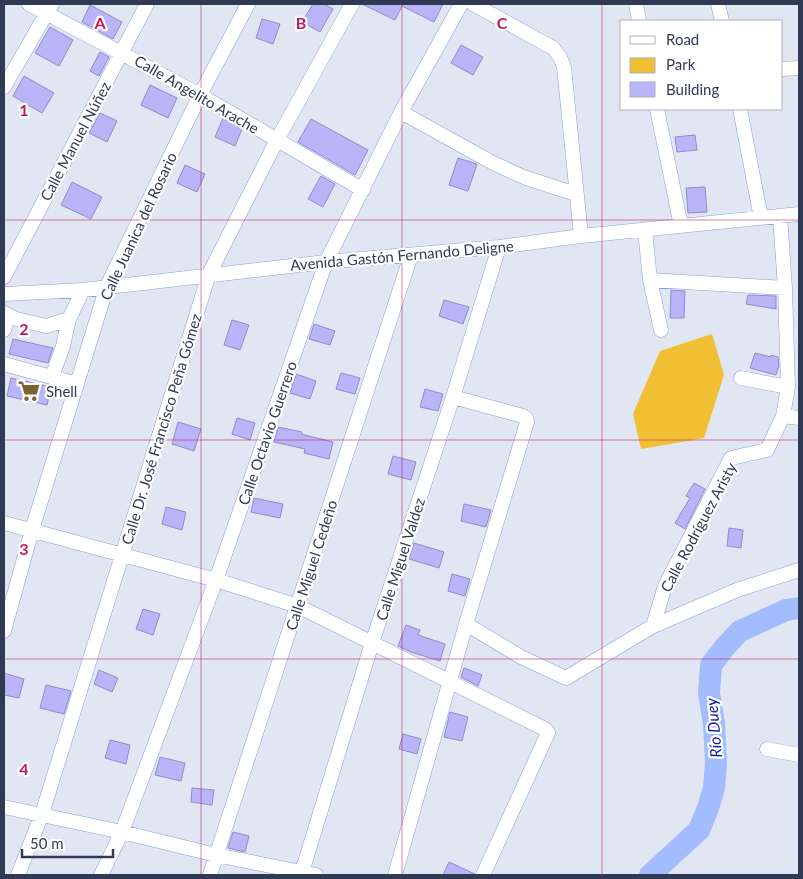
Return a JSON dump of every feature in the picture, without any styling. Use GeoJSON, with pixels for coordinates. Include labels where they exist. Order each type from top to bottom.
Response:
{"type":"FeatureCollection","features":[{"type":"Feature","properties":{"kind":"street","name":"Calle Angelito Arache"},"geometry":{"type":"LineString","coordinates":[[29,4],[49,9],[363,190]]}},
{"type":"Feature","properties":{"kind":"street","name":"Calle Manuel Núñez"},"geometry":{"type":"LineString","coordinates":[[4,277],[147,4]]}},
{"type":"Feature","properties":{"kind":"street","name":"Calle Juanica del Rosario"},"geometry":{"type":"LineString","coordinates":[[4,631],[32,530],[107,286],[200,95],[248,4]]}},
{"type":"Feature","properties":{"kind":"street","name":"Calle Dr. José Francisco Peña Gómez"},"geometry":{"type":"LineString","coordinates":[[18,875],[42,814],[209,274],[277,140],[352,4]]}},
{"type":"Feature","properties":{"kind":"street","name":"Calle Octavio Guerrero"},"geometry":{"type":"LineString","coordinates":[[101,875],[122,832],[216,580],[326,262],[401,112],[461,4]]}},
{"type":"Feature","properties":{"kind":"street"},"geometry":{"type":"LineString","coordinates":[[472,4],[553,48],[560,57],[564,67],[580,236]]}},
{"type":"Feature","properties":{"kind":"street"},"geometry":{"type":"LineString","coordinates":[[636,4],[639,20]]}},
{"type":"Feature","properties":{"kind":"street"},"geometry":{"type":"LineString","coordinates":[[718,4],[722,20]]}},
{"type":"Feature","properties":{"kind":"street"},"geometry":{"type":"LineString","coordinates":[[4,87],[49,9]]}},
{"type":"Feature","properties":{"kind":"street"},"geometry":{"type":"LineString","coordinates":[[783,69],[799,68]]}},
{"type":"Feature","properties":{"kind":"street"},"geometry":{"type":"LineString","coordinates":[[657,110],[681,226]]}},
{"type":"Feature","properties":{"kind":"street"},"geometry":{"type":"LineString","coordinates":[[740,110],[761,218]]}},
{"type":"Feature","properties":{"kind":"street"},"geometry":{"type":"LineString","coordinates":[[401,112],[493,163],[526,178],[576,194]]}},
{"type":"Feature","properties":{"kind":"street","name":"Avenida Gastón Fernando Deligne"},"geometry":{"type":"LineString","coordinates":[[4,294],[82,290],[209,274],[499,247],[580,236],[799,214]]}},
{"type":"Feature","properties":{"kind":"street","name":"Calle Rodríguez Aristy"},"geometry":{"type":"LineString","coordinates":[[653,626],[665,586],[731,458],[766,450],[783,416],[788,387],[785,288],[780,216]]}},
{"type":"Feature","properties":{"kind":"street"},"geometry":{"type":"LineString","coordinates":[[645,230],[650,280],[661,330]]}},
{"type":"Feature","properties":{"kind":"street","name":"Calle Miguel Valdez"},"geometry":{"type":"LineString","coordinates":[[309,874],[372,643],[453,397],[499,247]]}},
{"type":"Feature","properties":{"kind":"street","name":"Calle Miguel Cedeño"},"geometry":{"type":"LineString","coordinates":[[210,875],[411,255]]}},
{"type":"Feature","properties":{"kind":"street"},"geometry":{"type":"LineString","coordinates":[[650,280],[785,288]]}},
{"type":"Feature","properties":{"kind":"street"},"geometry":{"type":"LineString","coordinates":[[52,377],[63,346],[69,319],[82,290]]}},
{"type":"Feature","properties":{"kind":"street"},"geometry":{"type":"LineString","coordinates":[[4,330],[6,314],[46,326],[69,319]]}},
{"type":"Feature","properties":{"kind":"street"},"geometry":{"type":"LineString","coordinates":[[4,364],[77,384]]}},
{"type":"Feature","properties":{"kind":"street"},"geometry":{"type":"LineString","coordinates":[[742,378],[788,387]]}},
{"type":"Feature","properties":{"kind":"street"},"geometry":{"type":"LineString","coordinates":[[395,875],[449,681],[527,422],[523,416],[453,397]]}},
{"type":"Feature","properties":{"kind":"street"},"geometry":{"type":"LineString","coordinates":[[783,416],[799,418]]}},
{"type":"Feature","properties":{"kind":"street"},"geometry":{"type":"LineString","coordinates":[[4,524],[216,580],[298,606],[545,729],[548,733],[483,875]]}},
{"type":"Feature","properties":{"kind":"street"},"geometry":{"type":"LineString","coordinates":[[466,624],[521,658],[566,678],[653,626],[737,590],[799,570]]}},
{"type":"Feature","properties":{"kind":"street"},"geometry":{"type":"LineString","coordinates":[[767,749],[799,756]]}},
{"type":"Feature","properties":{"kind":"street"},"geometry":{"type":"LineString","coordinates":[[4,806],[216,855],[309,874]]}},
{"type":"Feature","properties":{"kind":"green space"},"geometry":{"type":"Polygon","coordinates":[[[712,334],[724,375],[704,438],[641,449],[633,414],[660,351],[712,334]]]}},
{"type":"Feature","properties":{"kind":"building"},"geometry":{"type":"Polygon","coordinates":[[[313,4],[324,4],[333,9],[320,32],[302,22],[313,4]]]}},
{"type":"Feature","properties":{"kind":"building"},"geometry":{"type":"Polygon","coordinates":[[[362,4],[443,4],[434,22],[402,6],[395,20],[362,4]]]}},
{"type":"Feature","properties":{"kind":"building"},"geometry":{"type":"Polygon","coordinates":[[[90,5],[122,22],[113,39],[82,22],[90,5]]]}},
{"type":"Feature","properties":{"kind":"building"},"geometry":{"type":"Polygon","coordinates":[[[262,19],[280,24],[273,44],[256,38],[262,19]]]}},
{"type":"Feature","properties":{"kind":"building"},"geometry":{"type":"Polygon","coordinates":[[[50,27],[73,40],[59,66],[35,53],[50,27]]]}},
{"type":"Feature","properties":{"kind":"building"},"geometry":{"type":"Polygon","coordinates":[[[461,45],[483,57],[473,75],[451,63],[461,45]]]}},
{"type":"Feature","properties":{"kind":"building"},"geometry":{"type":"Polygon","coordinates":[[[100,52],[109,57],[99,76],[90,71],[100,52]]]}},
{"type":"Feature","properties":{"kind":"building"},"geometry":{"type":"Polygon","coordinates":[[[24,76],[54,93],[42,113],[13,96],[24,76]]]}},
{"type":"Feature","properties":{"kind":"building"},"geometry":{"type":"Polygon","coordinates":[[[150,85],[177,98],[168,118],[141,105],[150,85]]]}},
{"type":"Feature","properties":{"kind":"building"},"geometry":{"type":"Polygon","coordinates":[[[100,113],[117,121],[107,142],[89,133],[100,113]]]}},
{"type":"Feature","properties":{"kind":"building"},"geometry":{"type":"Polygon","coordinates":[[[223,118],[242,129],[235,146],[215,137],[223,118]]]}},
{"type":"Feature","properties":{"kind":"building"},"geometry":{"type":"Polygon","coordinates":[[[311,119],[368,150],[355,175],[298,142],[311,119]]]}},
{"type":"Feature","properties":{"kind":"building"},"geometry":{"type":"Polygon","coordinates":[[[695,135],[697,150],[677,152],[675,137],[695,135]]]}},
{"type":"Feature","properties":{"kind":"building"},"geometry":{"type":"Polygon","coordinates":[[[458,158],[477,164],[468,191],[449,185],[458,158]]]}},
{"type":"Feature","properties":{"kind":"building"},"geometry":{"type":"Polygon","coordinates":[[[185,165],[205,174],[197,192],[177,183],[185,165]]]}},
{"type":"Feature","properties":{"kind":"building"},"geometry":{"type":"Polygon","coordinates":[[[321,176],[335,184],[323,207],[308,199],[321,176]]]}},
{"type":"Feature","properties":{"kind":"building"},"geometry":{"type":"Polygon","coordinates":[[[72,182],[102,197],[91,219],[61,205],[72,182]]]}},
{"type":"Feature","properties":{"kind":"building"},"geometry":{"type":"Polygon","coordinates":[[[705,187],[707,212],[688,213],[686,188],[705,187]]]}},
{"type":"Feature","properties":{"kind":"building"},"geometry":{"type":"Polygon","coordinates":[[[671,290],[685,291],[684,318],[670,318],[671,290]]]}},
{"type":"Feature","properties":{"kind":"building"},"geometry":{"type":"Polygon","coordinates":[[[748,295],[776,296],[776,309],[746,304],[748,295]]]}},
{"type":"Feature","properties":{"kind":"building"},"geometry":{"type":"Polygon","coordinates":[[[444,300],[469,307],[463,324],[439,316],[444,300]]]}},
{"type":"Feature","properties":{"kind":"building"},"geometry":{"type":"Polygon","coordinates":[[[232,320],[249,325],[240,350],[224,345],[232,320]]]}},
{"type":"Feature","properties":{"kind":"building"},"geometry":{"type":"Polygon","coordinates":[[[314,324],[335,331],[330,345],[309,339],[314,324]]]}},
{"type":"Feature","properties":{"kind":"building"},"geometry":{"type":"Polygon","coordinates":[[[13,339],[53,348],[48,363],[9,354],[13,339]]]}},
{"type":"Feature","properties":{"kind":"building"},"geometry":{"type":"Polygon","coordinates":[[[755,353],[778,357],[779,366],[776,375],[750,368],[755,353]]]}},
{"type":"Feature","properties":{"kind":"building"},"geometry":{"type":"Polygon","coordinates":[[[341,373],[360,378],[355,394],[336,389],[341,373]]]}},
{"type":"Feature","properties":{"kind":"building"},"geometry":{"type":"Polygon","coordinates":[[[296,374],[316,381],[310,399],[290,393],[296,374]]]}},
{"type":"Feature","properties":{"kind":"building","name":"Shell"},"geometry":{"type":"Polygon","coordinates":[[[11,378],[51,387],[47,405],[7,396],[11,378]]]}},
{"type":"Feature","properties":{"kind":"building"},"geometry":{"type":"Polygon","coordinates":[[[425,389],[443,394],[438,411],[420,407],[425,389]]]}},
{"type":"Feature","properties":{"kind":"building"},"geometry":{"type":"Polygon","coordinates":[[[237,418],[255,423],[250,440],[232,434],[237,418]]]}},
{"type":"Feature","properties":{"kind":"building"},"geometry":{"type":"Polygon","coordinates":[[[178,422],[201,429],[194,451],[172,444],[178,422]]]}},
{"type":"Feature","properties":{"kind":"building"},"geometry":{"type":"Polygon","coordinates":[[[278,427],[333,442],[329,459],[304,453],[305,449],[274,442],[278,427]]]}},
{"type":"Feature","properties":{"kind":"building"},"geometry":{"type":"Polygon","coordinates":[[[393,456],[416,462],[411,480],[388,474],[393,456]]]}},
{"type":"Feature","properties":{"kind":"building"},"geometry":{"type":"Polygon","coordinates":[[[694,483],[705,489],[685,529],[675,523],[690,498],[686,496],[694,483]]]}},
{"type":"Feature","properties":{"kind":"building"},"geometry":{"type":"Polygon","coordinates":[[[254,498],[283,504],[280,518],[251,512],[254,498]]]}},
{"type":"Feature","properties":{"kind":"building"},"geometry":{"type":"Polygon","coordinates":[[[464,504],[491,510],[486,527],[461,521],[464,504]]]}},
{"type":"Feature","properties":{"kind":"building"},"geometry":{"type":"Polygon","coordinates":[[[166,507],[186,512],[182,530],[162,524],[166,507]]]}},
{"type":"Feature","properties":{"kind":"building"},"geometry":{"type":"Polygon","coordinates":[[[729,528],[743,530],[741,548],[727,546],[729,528]]]}},
{"type":"Feature","properties":{"kind":"building"},"geometry":{"type":"Polygon","coordinates":[[[414,543],[444,552],[439,568],[409,559],[414,543]]]}},
{"type":"Feature","properties":{"kind":"building"},"geometry":{"type":"Polygon","coordinates":[[[452,574],[470,579],[465,596],[448,591],[452,574]]]}},
{"type":"Feature","properties":{"kind":"building"},"geometry":{"type":"Polygon","coordinates":[[[143,609],[160,614],[153,635],[136,629],[143,609]]]}},
{"type":"Feature","properties":{"kind":"building"},"geometry":{"type":"Polygon","coordinates":[[[406,625],[420,630],[418,635],[445,644],[440,661],[398,646],[406,625]]]}},
{"type":"Feature","properties":{"kind":"building"},"geometry":{"type":"Polygon","coordinates":[[[464,668],[482,675],[478,686],[461,677],[464,668]]]}},
{"type":"Feature","properties":{"kind":"building"},"geometry":{"type":"Polygon","coordinates":[[[99,670],[118,678],[112,692],[94,684],[99,670]]]}},
{"type":"Feature","properties":{"kind":"building"},"geometry":{"type":"Polygon","coordinates":[[[4,673],[24,679],[19,698],[4,695],[4,673]]]}},
{"type":"Feature","properties":{"kind":"building"},"geometry":{"type":"Polygon","coordinates":[[[46,685],[71,691],[64,714],[40,708],[46,685]]]}},
{"type":"Feature","properties":{"kind":"building"},"geometry":{"type":"Polygon","coordinates":[[[450,712],[468,717],[462,741],[444,737],[450,712]]]}},
{"type":"Feature","properties":{"kind":"building"},"geometry":{"type":"Polygon","coordinates":[[[403,734],[421,739],[417,754],[399,749],[403,734]]]}},
{"type":"Feature","properties":{"kind":"building"},"geometry":{"type":"Polygon","coordinates":[[[110,740],[130,745],[126,764],[105,758],[110,740]]]}},
{"type":"Feature","properties":{"kind":"building"},"geometry":{"type":"Polygon","coordinates":[[[160,757],[185,763],[181,781],[155,775],[160,757]]]}},
{"type":"Feature","properties":{"kind":"building"},"geometry":{"type":"Polygon","coordinates":[[[192,788],[214,790],[212,805],[191,802],[192,788]]]}},
{"type":"Feature","properties":{"kind":"building"},"geometry":{"type":"Polygon","coordinates":[[[233,832],[249,836],[245,852],[228,848],[233,832]]]}},
{"type":"Feature","properties":{"kind":"building"},"geometry":{"type":"Polygon","coordinates":[[[449,862],[475,874],[443,875],[449,862]]]}},
{"type":"Feature","properties":{"kind":"waterway","name":"Río Duey"},"geometry":{"type":"LineString","coordinates":[[650,875],[699,830],[714,788],[716,763],[714,724],[709,693],[711,665],[740,631],[786,610],[799,608]]}},
{"type":"Feature","properties":{"kind":"place","name":"Shell"},"geometry":{"type":"Point","coordinates":[29,391]}}]}
